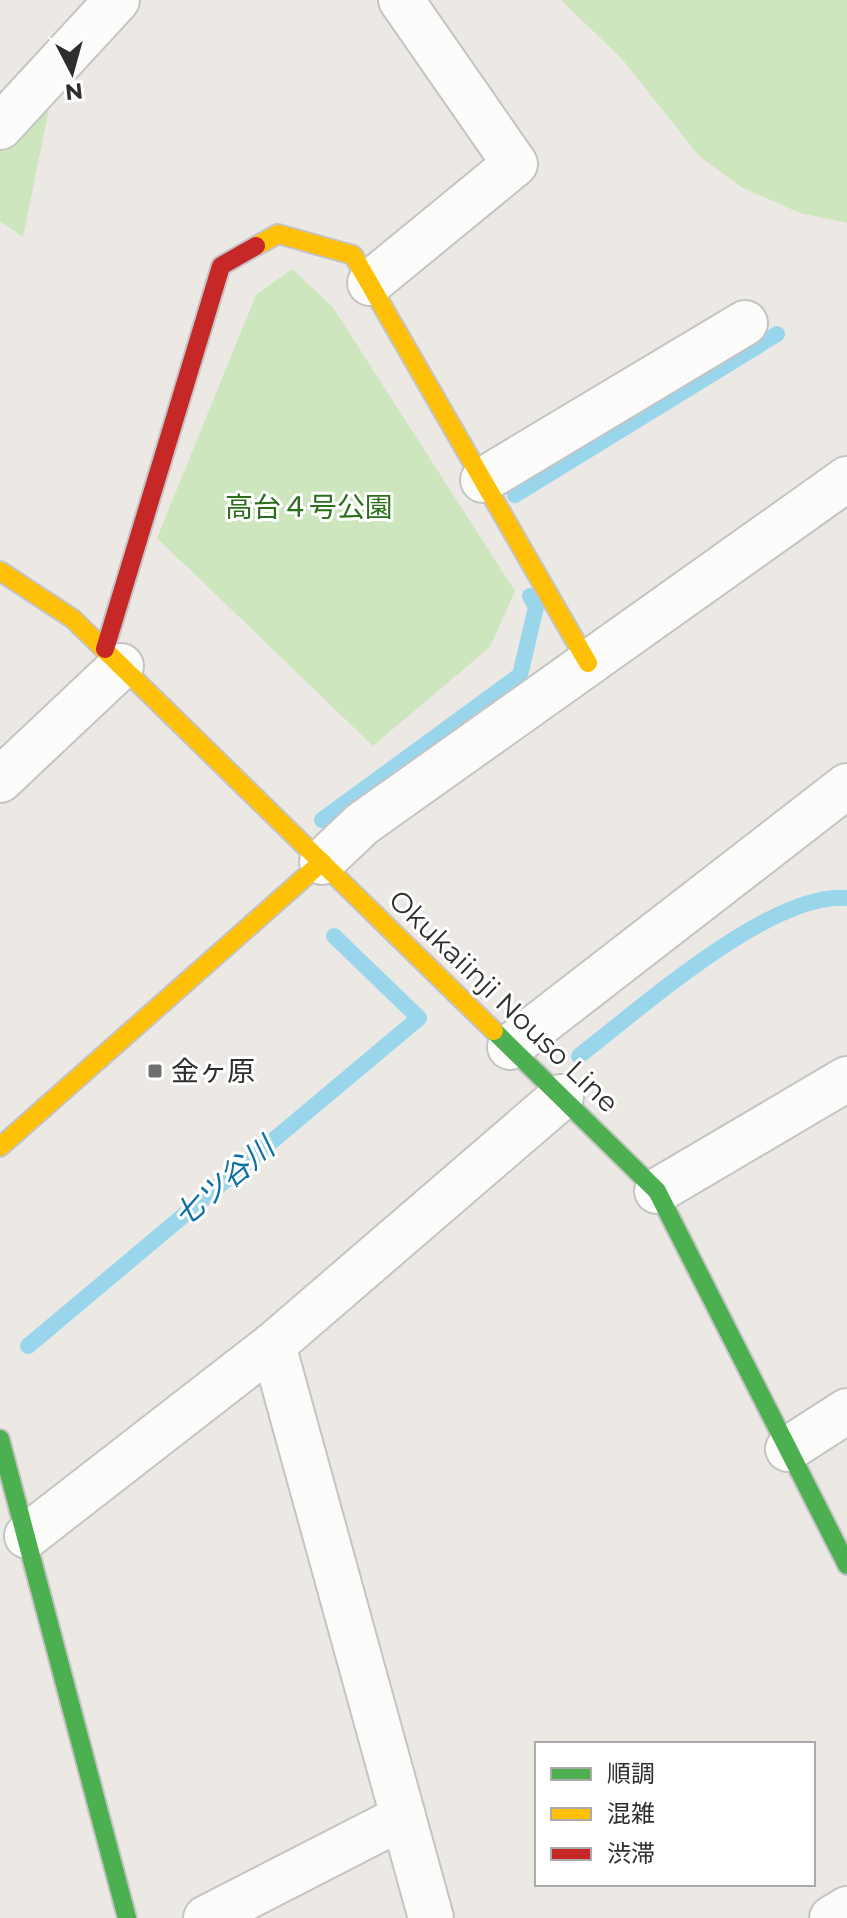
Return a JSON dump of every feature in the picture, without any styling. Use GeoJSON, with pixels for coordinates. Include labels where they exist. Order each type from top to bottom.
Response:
{"type":"FeatureCollection","features":[{"type":"Feature","properties":{"kind":"street"},"geometry":{"type":"LineString","coordinates":[[0,127],[117,0]]}},
{"type":"Feature","properties":{"kind":"street"},"geometry":{"type":"LineString","coordinates":[[370,283],[515,164],[401,0]]}},
{"type":"Feature","properties":{"kind":"street"},"geometry":{"type":"LineString","coordinates":[[0,780],[113,657],[221,266],[278,234],[353,255],[588,663]]}},
{"type":"Feature","properties":{"kind":"street"},"geometry":{"type":"LineString","coordinates":[[483,480],[745,323]]}},
{"type":"Feature","properties":{"kind":"street"},"geometry":{"type":"LineString","coordinates":[[0,1147],[362,824],[847,479]]}},
{"type":"Feature","properties":{"kind":"street","name":"Okukaiinji Nouso Line"},"geometry":{"type":"LineString","coordinates":[[0,571],[73,619],[657,1191],[847,1565]]}},
{"type":"Feature","properties":{"kind":"street"},"geometry":{"type":"LineString","coordinates":[[510,1047],[847,786]]}},
{"type":"Feature","properties":{"kind":"street"},"geometry":{"type":"LineString","coordinates":[[657,1191],[847,1079]]}},
{"type":"Feature","properties":{"kind":"street"},"geometry":{"type":"LineString","coordinates":[[27,1536],[273,1345],[561,1097]]}},
{"type":"Feature","properties":{"kind":"street"},"geometry":{"type":"LineString","coordinates":[[273,1345],[431,1918]]}},
{"type":"Feature","properties":{"kind":"street"},"geometry":{"type":"LineString","coordinates":[[788,1449],[847,1411]]}},
{"type":"Feature","properties":{"kind":"street"},"geometry":{"type":"LineString","coordinates":[[0,1439],[127,1918]]}},
{"type":"Feature","properties":{"kind":"street"},"geometry":{"type":"LineString","coordinates":[[206,1918],[403,1817]]}},
{"type":"Feature","properties":{"kind":"street"},"geometry":{"type":"LineString","coordinates":[[832,1918],[847,1909]]}},
{"type":"Feature","properties":{"kind":"green space"},"geometry":{"type":"Polygon","coordinates":[[[561,0],[847,0],[847,223],[800,213],[741,187],[699,156],[622,59],[561,0]]]}},
{"type":"Feature","properties":{"kind":"green space"},"geometry":{"type":"Polygon","coordinates":[[[53,89],[23,237],[0,221],[0,148],[53,89]]]}},
{"type":"Feature","properties":{"kind":"green space","name":"高台４号公園"},"geometry":{"type":"Polygon","coordinates":[[[292,269],[332,306],[515,591],[490,647],[373,746],[157,538],[256,295],[292,269]]]}},
{"type":"Feature","properties":{"kind":"waterway"},"geometry":{"type":"LineString","coordinates":[[515,495],[777,334]]}},
{"type":"Feature","properties":{"kind":"waterway"},"geometry":{"type":"LineString","coordinates":[[322,820],[520,675],[536,607],[530,596]]}},
{"type":"Feature","properties":{"kind":"waterway"},"geometry":{"type":"LineString","coordinates":[[579,1056],[670,984],[745,933],[782,913],[816,901],[847,898]]}},
{"type":"Feature","properties":{"kind":"waterway","name":"七ツ谷川"},"geometry":{"type":"LineString","coordinates":[[28,1346],[419,1018],[334,936]]}},
{"type":"Feature","properties":{"kind":"traffic: fast"},"geometry":{"type":"LineString","coordinates":[[494,1031],[657,1191],[847,1565]]}},
{"type":"Feature","properties":{"kind":"traffic: fast"},"geometry":{"type":"LineString","coordinates":[[0,1439],[127,1918]]}},
{"type":"Feature","properties":{"kind":"traffic: slow"},"geometry":{"type":"LineString","coordinates":[[256,246],[278,234],[353,255],[588,663]]}},
{"type":"Feature","properties":{"kind":"traffic: slow"},"geometry":{"type":"LineString","coordinates":[[0,571],[73,619],[494,1031]]}},
{"type":"Feature","properties":{"kind":"traffic: slow"},"geometry":{"type":"LineString","coordinates":[[0,1147],[322,862]]}},
{"type":"Feature","properties":{"kind":"traffic: jam"},"geometry":{"type":"LineString","coordinates":[[105,649],[221,266],[256,246]]}},
{"type":"Feature","properties":{"kind":"place","name":"金ヶ原"},"geometry":{"type":"Point","coordinates":[155,1071]}}]}
